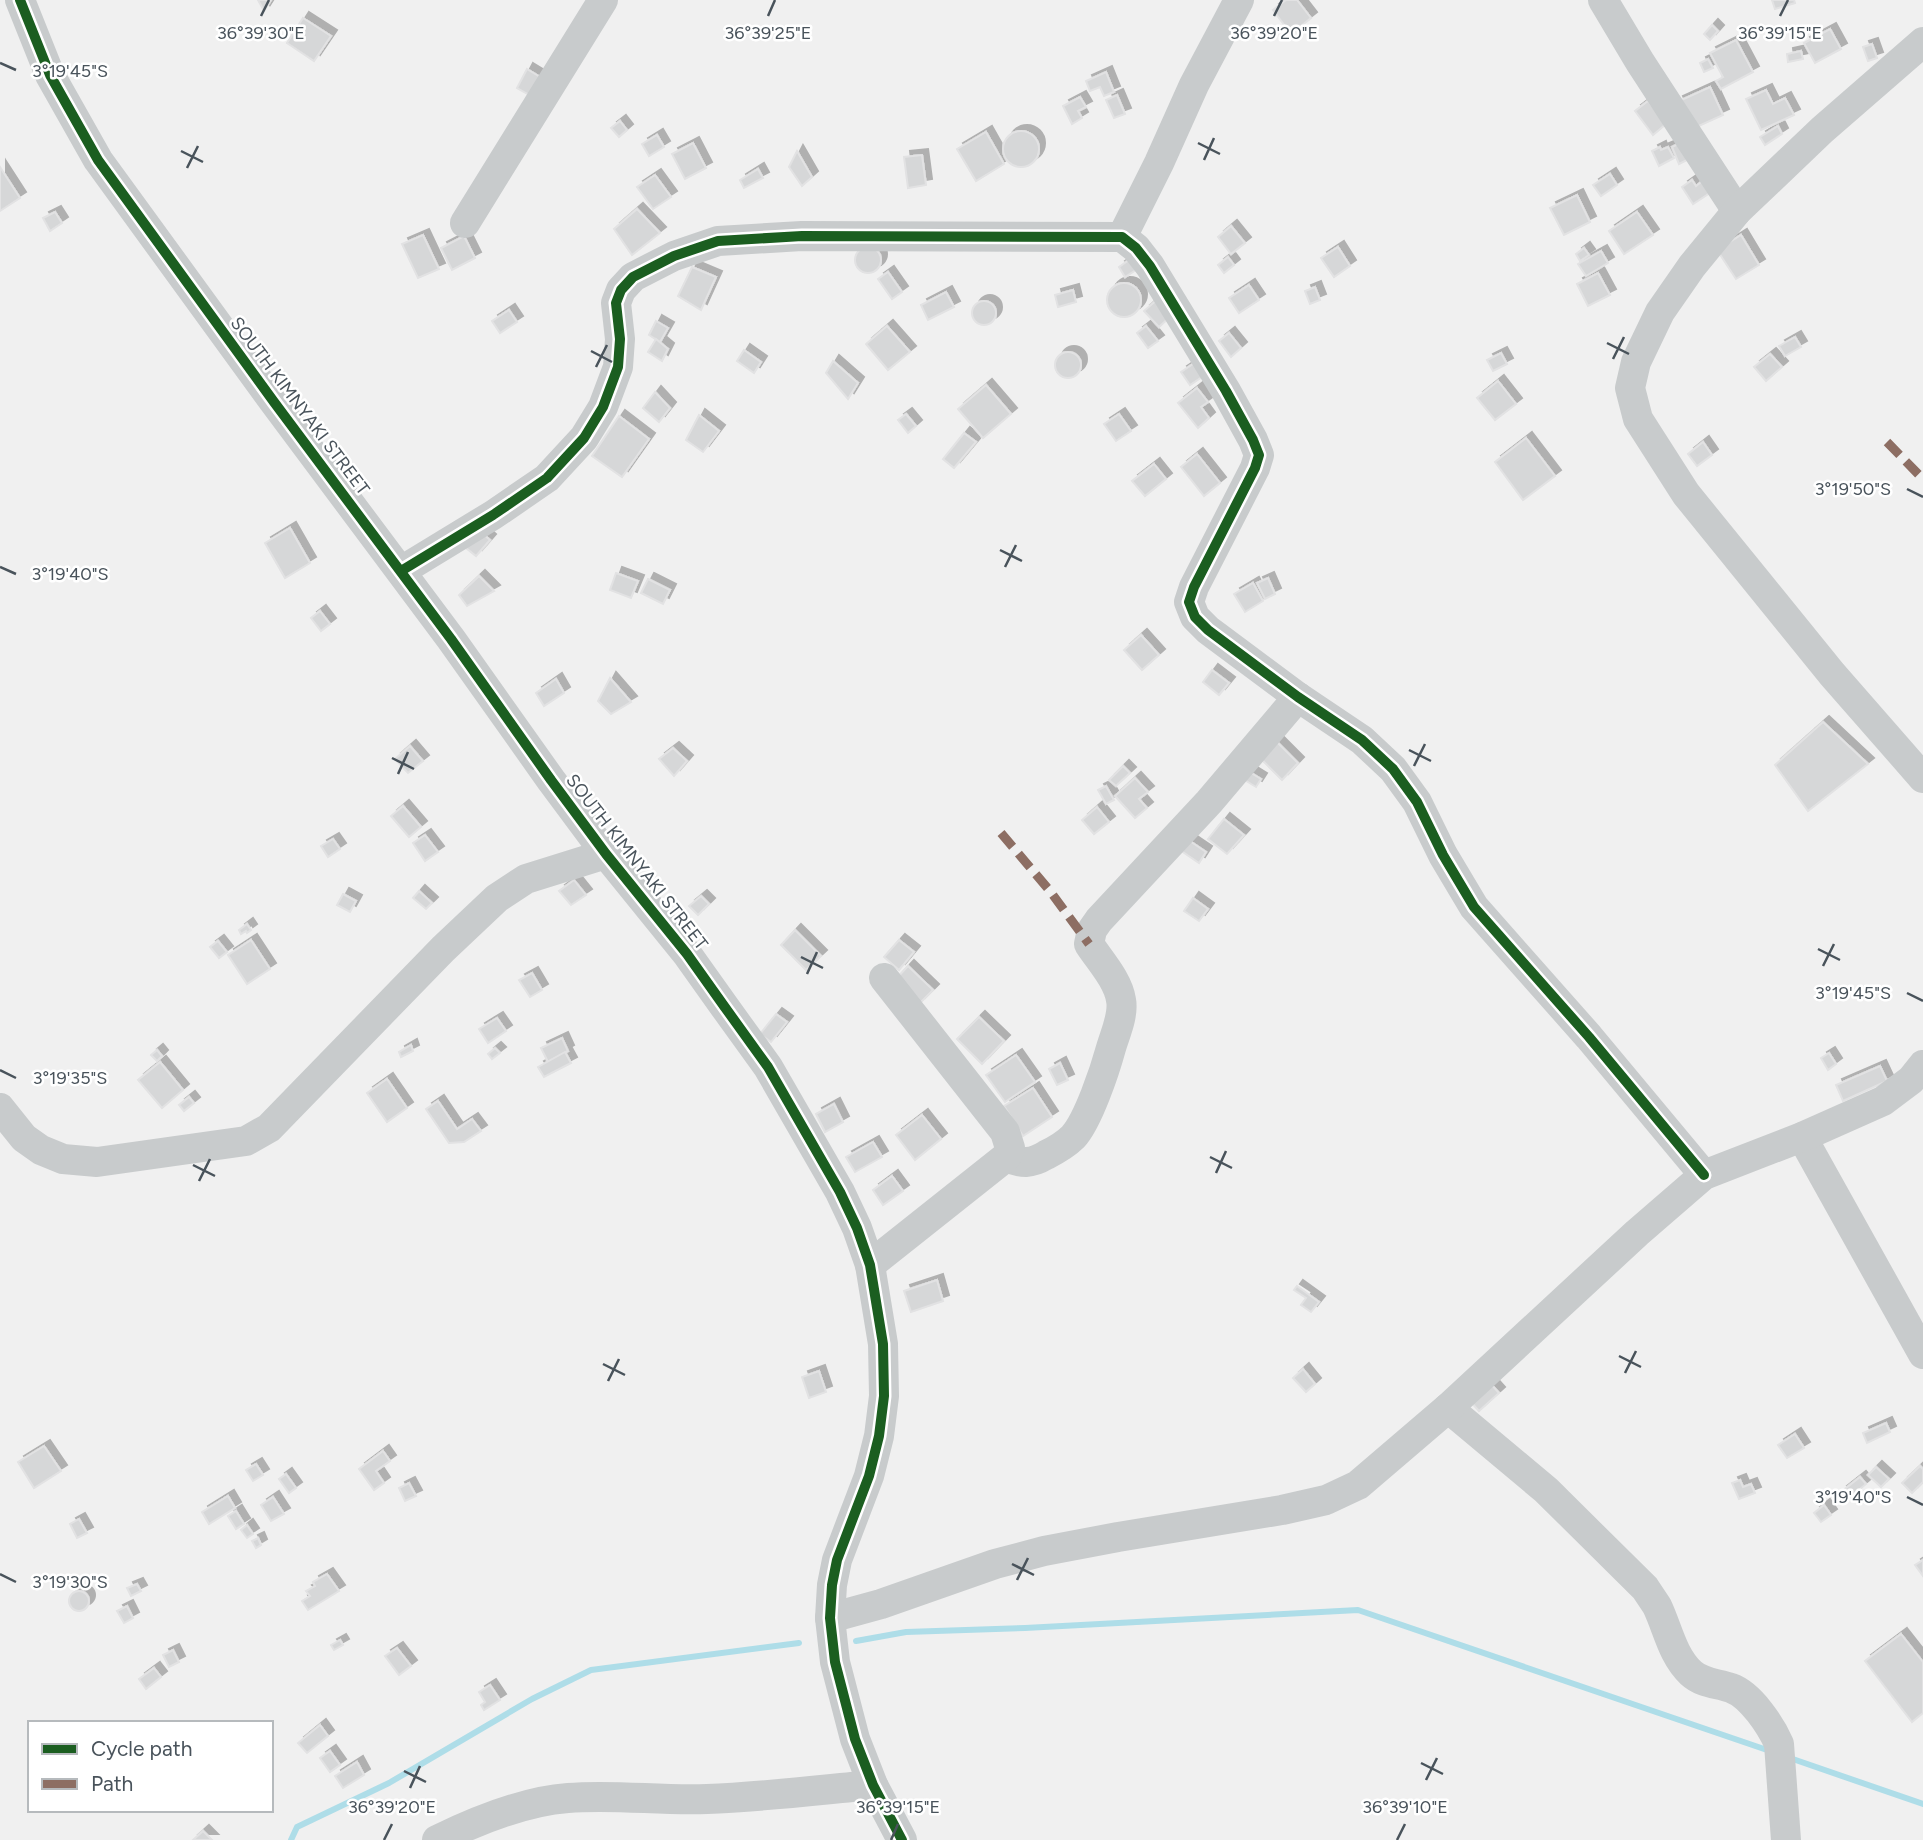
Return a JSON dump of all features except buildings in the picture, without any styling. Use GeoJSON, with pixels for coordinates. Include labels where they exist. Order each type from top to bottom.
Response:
{"type":"FeatureCollection","features":[{"type":"Feature","properties":{"kind":"street","name":"SOUTH KIMNYAKI STREET"},"geometry":{"type":"LineString","coordinates":[[20,0],[50,75],[98,160],[401,571],[551,780],[606,854],[687,954],[768,1067],[840,1192],[870,1265],[883,1344],[884,1396],[879,1436],[869,1476],[837,1560],[830,1618],[835,1662],[855,1740],[873,1785],[902,1840]]}},
{"type":"Feature","properties":{"kind":"street"},"geometry":{"type":"LineString","coordinates":[[464,223],[603,0]]}},
{"type":"Feature","properties":{"kind":"street"},"geometry":{"type":"LineString","coordinates":[[1122,237],[1194,85],[1239,0]]}},
{"type":"Feature","properties":{"kind":"street"},"geometry":{"type":"LineString","coordinates":[[1603,0],[1737,211]]}},
{"type":"Feature","properties":{"kind":"street"},"geometry":{"type":"LineString","coordinates":[[1923,43],[1822,130],[1737,211],[1692,266],[1660,312],[1636,362],[1630,388],[1638,419],[1686,494],[1832,674],[1923,778]]}},
{"type":"Feature","properties":{"kind":"street"},"geometry":{"type":"LineString","coordinates":[[401,571],[493,516],[547,478],[584,438],[603,407],[618,367],[620,339],[616,303],[621,290],[633,277],[674,256],[718,241],[802,236],[1122,237],[1136,248],[1150,266],[1189,328],[1259,455],[1255,468],[1194,587],[1189,602],[1195,617],[1208,630],[1297,697],[1362,740],[1393,769],[1417,802],[1443,855],[1474,906],[1589,1037],[1704,1175]]}},
{"type":"Feature","properties":{"kind":"street"},"geometry":{"type":"LineString","coordinates":[[1006,1157],[1025,1164],[1065,1145],[1075,1135],[1083,1120],[1105,1068],[1122,1003],[1117,988],[1089,944],[1092,930],[1209,802],[1297,697]]}},
{"type":"Feature","properties":{"kind":"street"},"geometry":{"type":"LineString","coordinates":[[0,1108],[24,1138],[41,1150],[63,1159],[97,1163],[246,1140],[269,1128],[443,948],[497,898],[526,879],[606,854]]}},
{"type":"Feature","properties":{"kind":"street"},"geometry":{"type":"LineString","coordinates":[[870,1265],[1006,1157],[1010,1148],[1005,1132],[884,978]]}},
{"type":"Feature","properties":{"kind":"street"},"geometry":{"type":"LineString","coordinates":[[830,1618],[881,1604],[995,1564],[1044,1551],[1326,1500],[1358,1485],[1448,1408],[1637,1233],[1704,1175],[1802,1137],[1883,1101],[1911,1080],[1923,1065]]}},
{"type":"Feature","properties":{"kind":"street"},"geometry":{"type":"LineString","coordinates":[[1802,1137],[1923,1354]]}},
{"type":"Feature","properties":{"kind":"street"},"geometry":{"type":"LineString","coordinates":[[1448,1408],[1546,1490],[1645,1588],[1656,1605],[1676,1653],[1692,1674],[1704,1681],[1732,1688],[1751,1702],[1774,1732],[1779,1744],[1786,1840]]}},
{"type":"Feature","properties":{"kind":"street"},"geometry":{"type":"LineString","coordinates":[[437,1840],[491,1816],[567,1798],[704,1799],[873,1785]]}},
{"type":"Feature","properties":{"kind":"waterway"},"geometry":{"type":"LineString","coordinates":[[856,1641],[906,1632],[1358,1610],[1770,1751]]}},
{"type":"Feature","properties":{"kind":"waterway"},"geometry":{"type":"LineString","coordinates":[[291,1840],[297,1827],[389,1783],[532,1699],[591,1670],[799,1643]]}},
{"type":"Feature","properties":{"kind":"waterway"},"geometry":{"type":"LineString","coordinates":[[1787,1757],[1923,1804]]}},
{"type":"Feature","properties":{"kind":"marked path"},"geometry":{"type":"LineString","coordinates":[[1887,442],[1923,479]]}},
{"type":"Feature","properties":{"kind":"marked path"},"geometry":{"type":"LineString","coordinates":[[1001,833],[1050,891],[1089,944]]}},
{"type":"Feature","properties":{"kind":"cycle path"},"geometry":{"type":"LineString","coordinates":[[20,0],[50,75],[98,160],[451,639],[551,780],[606,854],[687,954],[768,1067],[840,1192],[870,1265],[883,1344],[884,1396],[879,1436],[869,1476],[837,1560],[830,1618],[835,1662],[855,1739],[873,1785],[902,1840]]}},
{"type":"Feature","properties":{"kind":"cycle path"},"geometry":{"type":"LineString","coordinates":[[401,571],[493,515],[547,478],[584,438],[603,407],[618,367],[620,339],[616,303],[621,290],[633,277],[674,256],[718,241],[802,236],[1122,237],[1136,248],[1150,266],[1226,391],[1259,455],[1255,468],[1194,587],[1189,602],[1195,617],[1208,630],[1298,697],[1362,740],[1393,769],[1417,802],[1443,855],[1474,907],[1589,1037],[1704,1175]]}}]}
